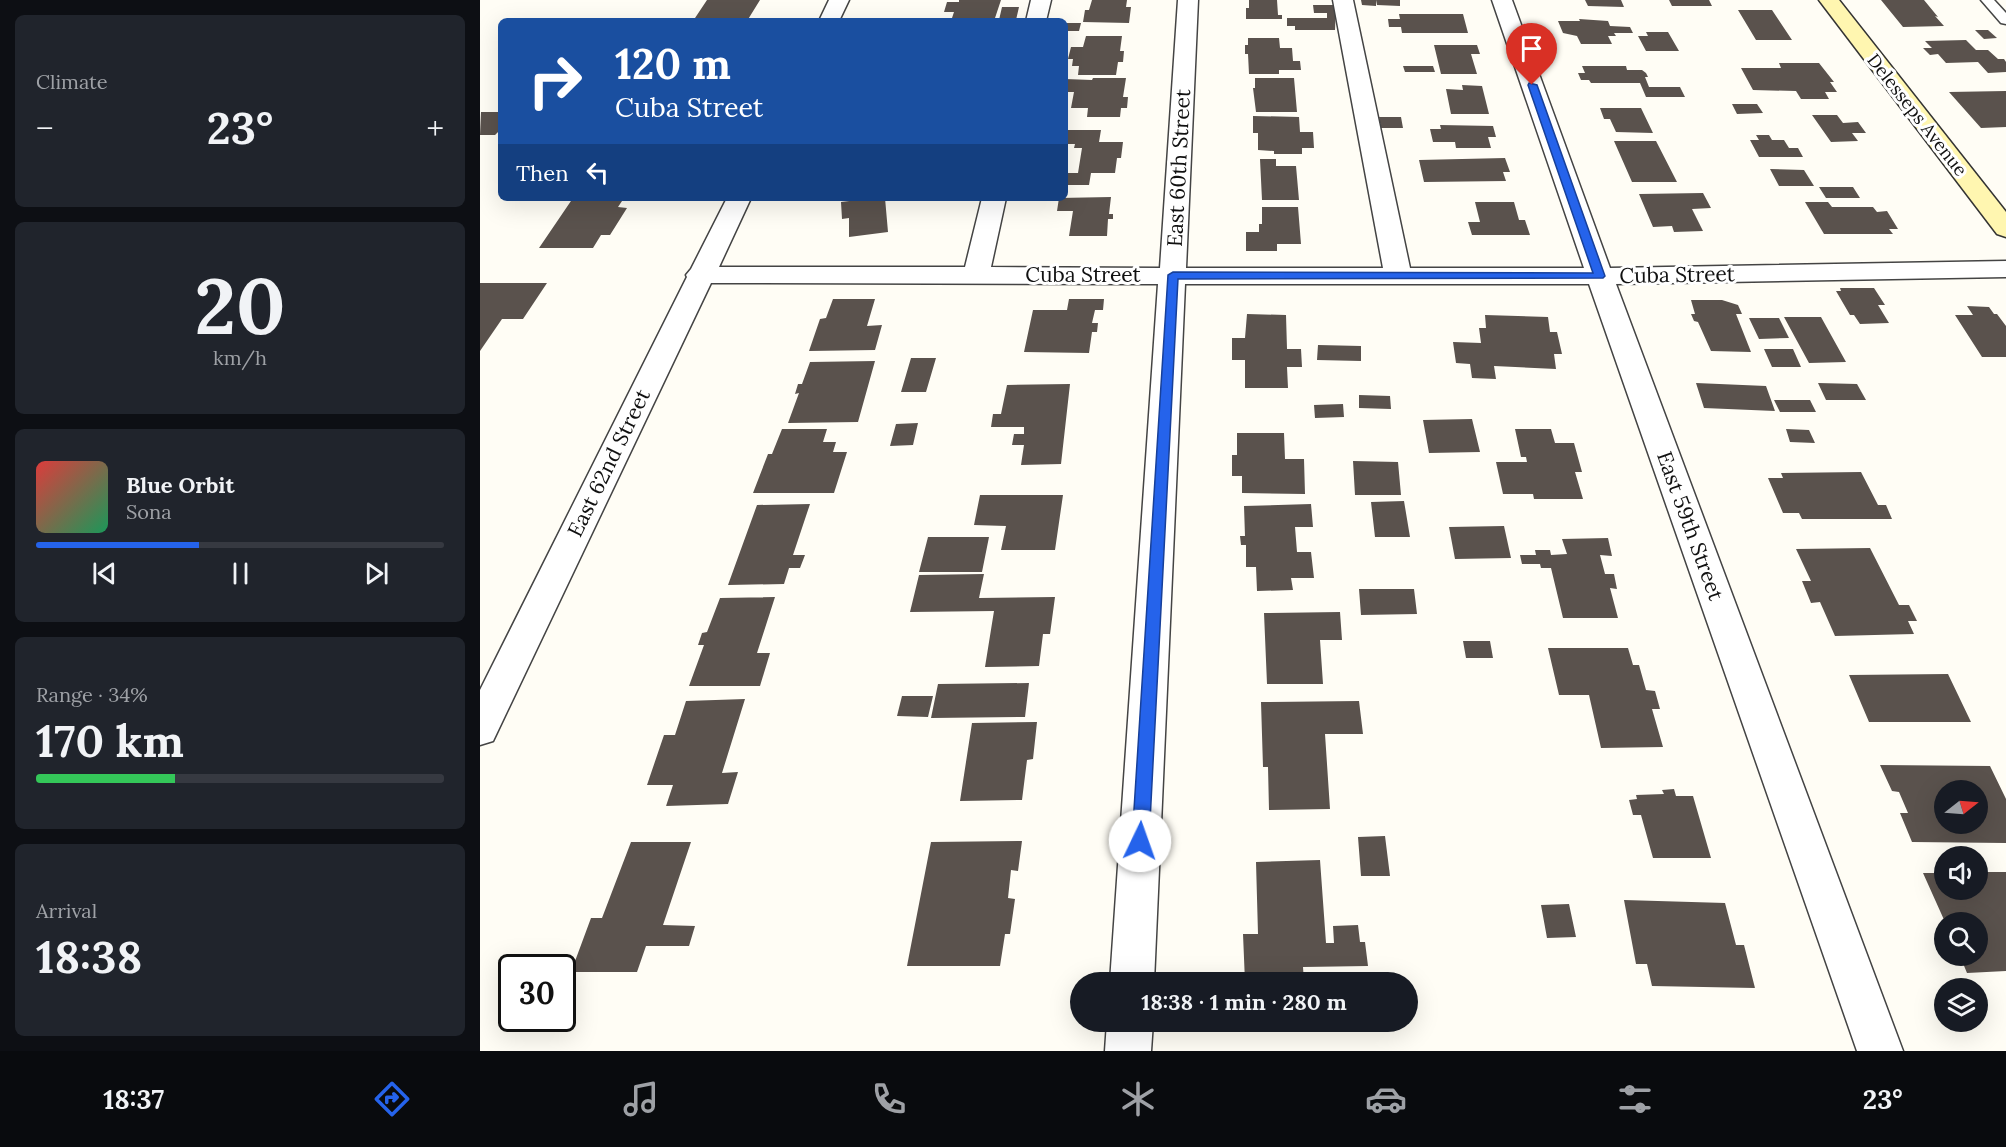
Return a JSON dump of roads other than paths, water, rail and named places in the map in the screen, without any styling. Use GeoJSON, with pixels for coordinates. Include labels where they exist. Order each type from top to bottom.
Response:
{"type":"FeatureCollection","features":[{"type":"Feature","properties":{"kind":"main road","name":"Delesseps Avenue"},"geometry":{"type":"LineString","coordinates":[[1829,0],[2006,229]]}},
{"type":"Feature","properties":{"kind":"street"},"geometry":{"type":"LineString","coordinates":[[830,18],[839,0]]}},
{"type":"Feature","properties":{"kind":"street"},"geometry":{"type":"LineString","coordinates":[[1037,18],[1041,0]]}},
{"type":"Feature","properties":{"kind":"street","name":"East 60th Street"},"geometry":{"type":"LineString","coordinates":[[1133,972],[1188,0]]}},
{"type":"Feature","properties":{"kind":"street"},"geometry":{"type":"LineString","coordinates":[[1343,0],[1398,276]]}},
{"type":"Feature","properties":{"kind":"street","name":"East 59th Street"},"geometry":{"type":"LineString","coordinates":[[1502,0],[1599,276],[1881,1051]]}},
{"type":"Feature","properties":{"kind":"street","name":"East 62nd Street"},"geometry":{"type":"LineString","coordinates":[[480,729],[699,275],[737,201]]}},
{"type":"Feature","properties":{"kind":"street"},"geometry":{"type":"LineString","coordinates":[[976,275],[993,201]]}},
{"type":"Feature","properties":{"kind":"street","name":"Cuba Street"},"geometry":{"type":"LineString","coordinates":[[699,275],[1599,276],[2006,269]]}},
{"type":"Feature","properties":{"kind":"street"},"geometry":{"type":"LineString","coordinates":[[1128,1051],[1129,1032]]}},
{"type":"Feature","properties":{"kind":"lane"},"geometry":{"type":"LineString","coordinates":[[1987,0],[2006,20]]}}]}
